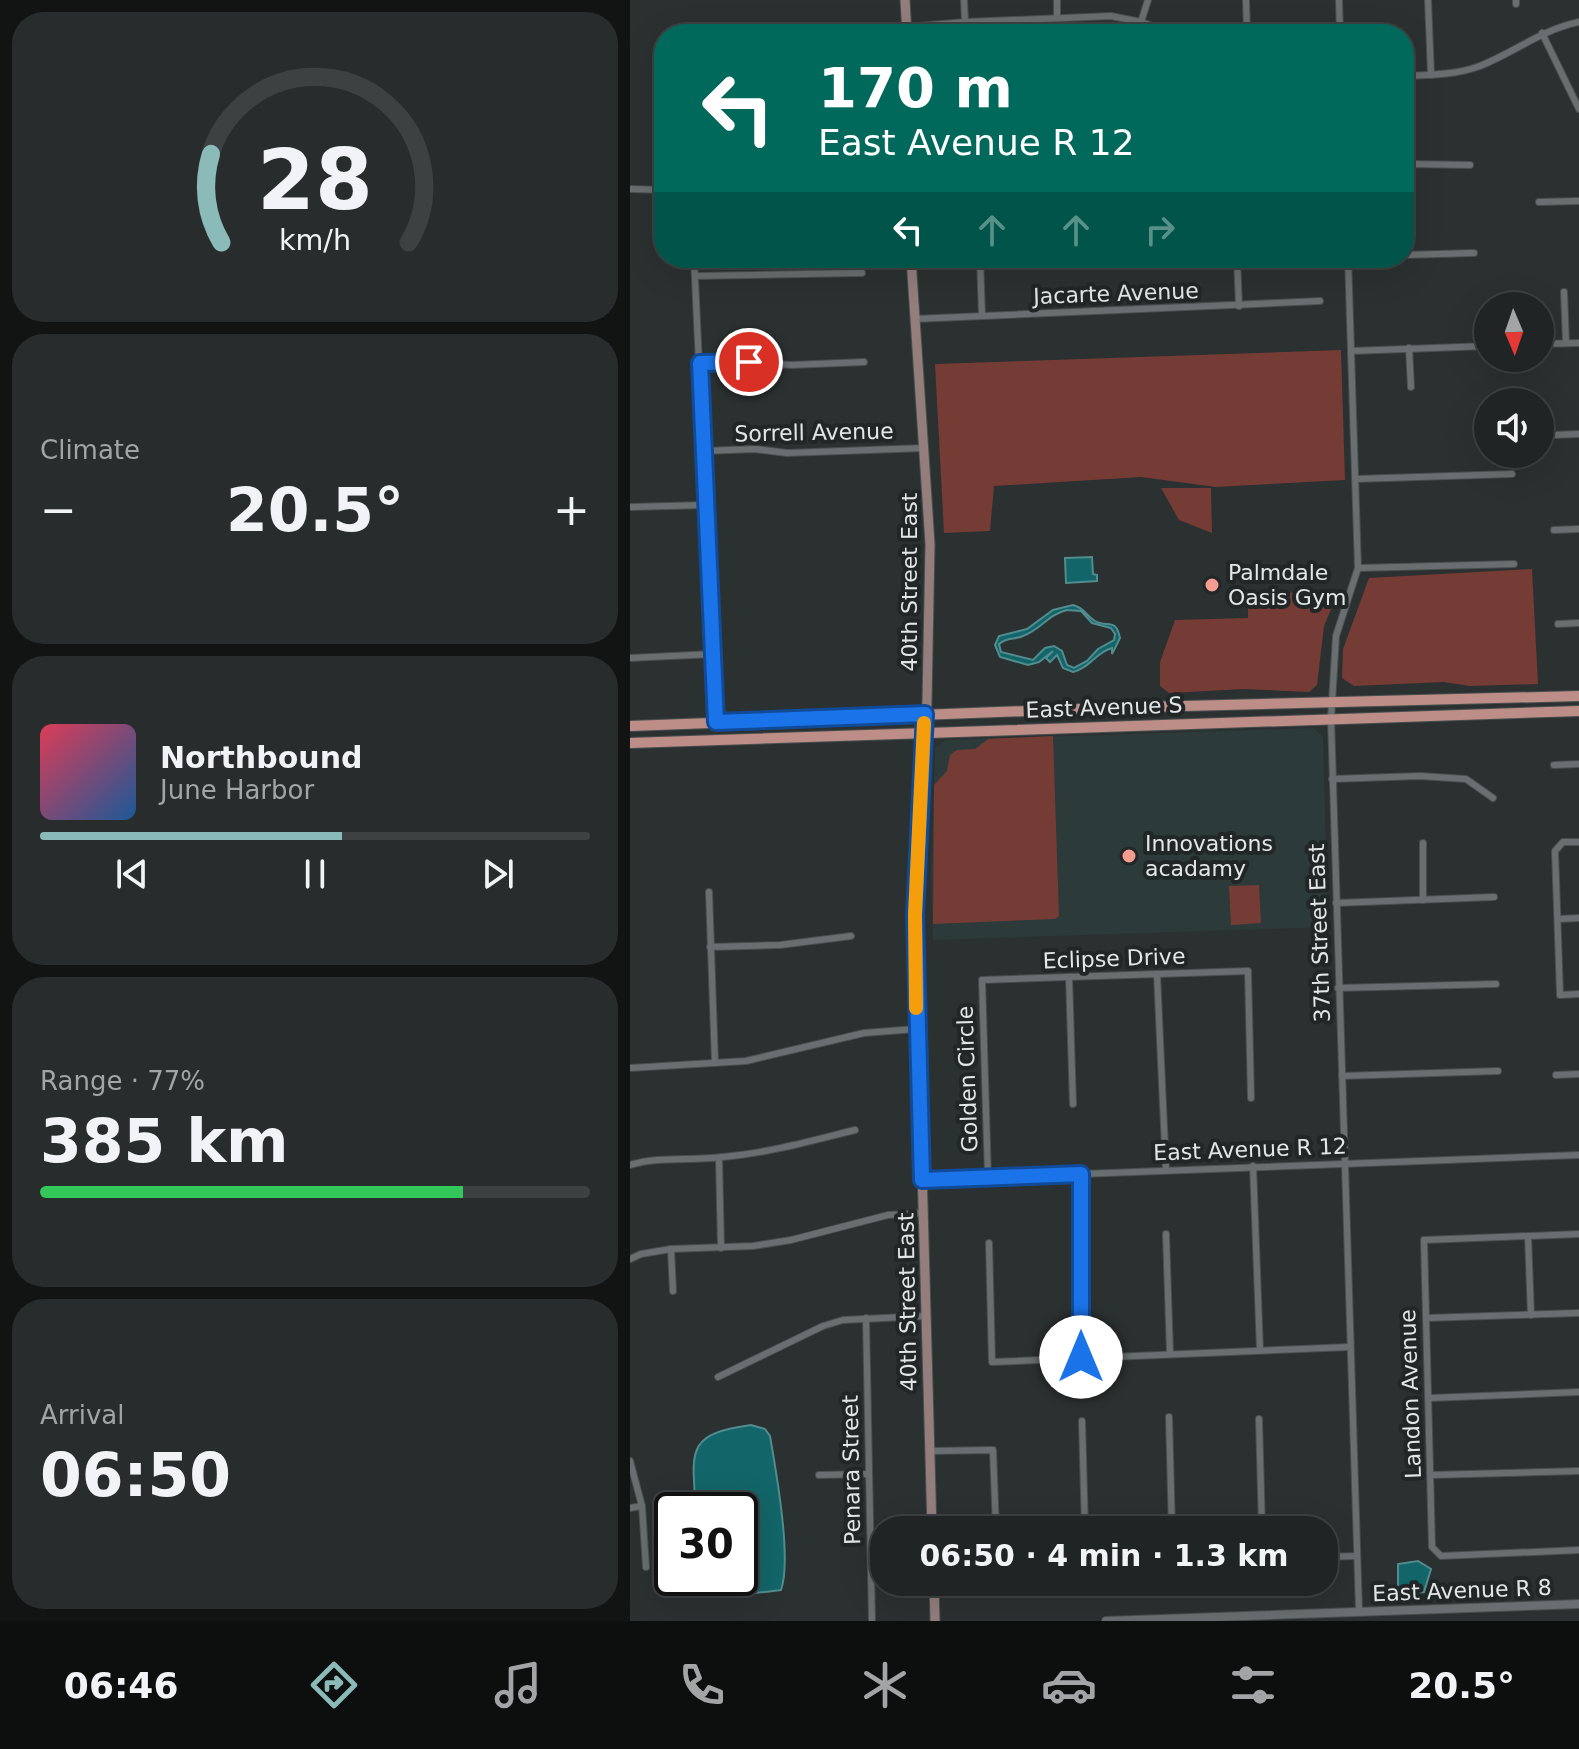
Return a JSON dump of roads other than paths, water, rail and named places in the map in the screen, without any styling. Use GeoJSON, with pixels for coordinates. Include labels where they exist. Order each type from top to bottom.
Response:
{"type":"FeatureCollection","features":[{"type":"Feature","properties":{"kind":"main road"},"geometry":{"type":"LineString","coordinates":[[905,0],[907,24]]}},
{"type":"Feature","properties":{"kind":"main road","name":"40th Street East"},"geometry":{"type":"LineString","coordinates":[[911,268],[930,571],[915,915],[932,1516]]}},
{"type":"Feature","properties":{"kind":"main road","name":"East Avenue S"},"geometry":{"type":"LineString","coordinates":[[630,726],[925,714],[1579,696]]}},
{"type":"Feature","properties":{"kind":"main road","name":"East Avenue S"},"geometry":{"type":"LineString","coordinates":[[630,743],[1579,711]]}},
{"type":"Feature","properties":{"kind":"main road"},"geometry":{"type":"LineString","coordinates":[[934,1596],[935,1621]]}},
{"type":"Feature","properties":{"kind":"street"},"geometry":{"type":"LineString","coordinates":[[964,0],[965,22]]}},
{"type":"Feature","properties":{"kind":"street"},"geometry":{"type":"LineString","coordinates":[[1057,0],[1057,17]]}},
{"type":"Feature","properties":{"kind":"street"},"geometry":{"type":"LineString","coordinates":[[1141,22],[1148,0]]}},
{"type":"Feature","properties":{"kind":"street"},"geometry":{"type":"LineString","coordinates":[[1246,0],[1247,24]]}},
{"type":"Feature","properties":{"kind":"street"},"geometry":{"type":"LineString","coordinates":[[1339,0],[1340,24]]}},
{"type":"Feature","properties":{"kind":"street"},"geometry":{"type":"LineString","coordinates":[[1428,0],[1431,75]]}},
{"type":"Feature","properties":{"kind":"street"},"geometry":{"type":"LineString","coordinates":[[952,24],[1111,16],[1147,24]]}},
{"type":"Feature","properties":{"kind":"street"},"geometry":{"type":"LineString","coordinates":[[1414,76],[1478,67],[1542,33],[1579,22]]}},
{"type":"Feature","properties":{"kind":"street"},"geometry":{"type":"LineString","coordinates":[[1542,33],[1579,109]]}},
{"type":"Feature","properties":{"kind":"street"},"geometry":{"type":"LineString","coordinates":[[1414,164],[1470,165]]}},
{"type":"Feature","properties":{"kind":"street"},"geometry":{"type":"LineString","coordinates":[[630,189],[654,190]]}},
{"type":"Feature","properties":{"kind":"street"},"geometry":{"type":"LineString","coordinates":[[1539,202],[1579,201]]}},
{"type":"Feature","properties":{"kind":"street"},"geometry":{"type":"LineString","coordinates":[[1414,255],[1474,253]]}},
{"type":"Feature","properties":{"kind":"street"},"geometry":{"type":"LineString","coordinates":[[695,268],[716,722]]}},
{"type":"Feature","properties":{"kind":"street"},"geometry":{"type":"LineString","coordinates":[[980,268],[982,316]]}},
{"type":"Feature","properties":{"kind":"street"},"geometry":{"type":"LineString","coordinates":[[1237,268],[1239,306]]}},
{"type":"Feature","properties":{"kind":"street","name":"37th Street East"},"geometry":{"type":"LineString","coordinates":[[1348,268],[1358,568],[1336,636],[1331,719],[1359,1611]]}},
{"type":"Feature","properties":{"kind":"street"},"geometry":{"type":"LineString","coordinates":[[695,276],[862,273]]}},
{"type":"Feature","properties":{"kind":"street"},"geometry":{"type":"LineString","coordinates":[[1564,292],[1566,343]]}},
{"type":"Feature","properties":{"kind":"street","name":"Jacarte Avenue"},"geometry":{"type":"LineString","coordinates":[[914,319],[1320,301]]}},
{"type":"Feature","properties":{"kind":"street"},"geometry":{"type":"LineString","coordinates":[[1554,343],[1579,343]]}},
{"type":"Feature","properties":{"kind":"street"},"geometry":{"type":"LineString","coordinates":[[1351,351],[1474,346]]}},
{"type":"Feature","properties":{"kind":"street"},"geometry":{"type":"LineString","coordinates":[[1409,348],[1411,387]]}},
{"type":"Feature","properties":{"kind":"street"},"geometry":{"type":"LineString","coordinates":[[700,363],[791,365],[864,362]]}},
{"type":"Feature","properties":{"kind":"street"},"geometry":{"type":"LineString","coordinates":[[1554,435],[1579,434]]}},
{"type":"Feature","properties":{"kind":"street","name":"Sorrell Avenue"},"geometry":{"type":"LineString","coordinates":[[704,451],[755,449],[787,453],[924,448]]}},
{"type":"Feature","properties":{"kind":"street"},"geometry":{"type":"LineString","coordinates":[[1355,479],[1512,474]]}},
{"type":"Feature","properties":{"kind":"street"},"geometry":{"type":"LineString","coordinates":[[630,507],[706,505]]}},
{"type":"Feature","properties":{"kind":"street"},"geometry":{"type":"LineString","coordinates":[[1554,530],[1579,529]]}},
{"type":"Feature","properties":{"kind":"street"},"geometry":{"type":"LineString","coordinates":[[1358,568],[1514,564]]}},
{"type":"Feature","properties":{"kind":"street"},"geometry":{"type":"LineString","coordinates":[[1558,624],[1579,623]]}},
{"type":"Feature","properties":{"kind":"street"},"geometry":{"type":"LineString","coordinates":[[630,658],[713,654]]}},
{"type":"Feature","properties":{"kind":"street"},"geometry":{"type":"LineString","coordinates":[[1554,765],[1579,764]]}},
{"type":"Feature","properties":{"kind":"street"},"geometry":{"type":"LineString","coordinates":[[1332,779],[1420,776],[1466,779],[1493,798]]}},
{"type":"Feature","properties":{"kind":"street"},"geometry":{"type":"LineString","coordinates":[[1579,842],[1563,842],[1555,851],[1560,995],[1579,994]]}},
{"type":"Feature","properties":{"kind":"street"},"geometry":{"type":"LineString","coordinates":[[1423,843],[1423,900]]}},
{"type":"Feature","properties":{"kind":"street"},"geometry":{"type":"LineString","coordinates":[[709,892],[715,1063]]}},
{"type":"Feature","properties":{"kind":"street"},"geometry":{"type":"LineString","coordinates":[[1336,903],[1494,897]]}},
{"type":"Feature","properties":{"kind":"street"},"geometry":{"type":"LineString","coordinates":[[1558,919],[1579,918]]}},
{"type":"Feature","properties":{"kind":"street"},"geometry":{"type":"LineString","coordinates":[[710,947],[780,945],[851,936]]}},
{"type":"Feature","properties":{"kind":"street","name":"Eclipse Drive"},"geometry":{"type":"LineString","coordinates":[[982,980],[1248,971],[1251,1098]]}},
{"type":"Feature","properties":{"kind":"street"},"geometry":{"type":"LineString","coordinates":[[1157,974],[1166,1170]]}},
{"type":"Feature","properties":{"kind":"street"},"geometry":{"type":"LineString","coordinates":[[1069,977],[1073,1104]]}},
{"type":"Feature","properties":{"kind":"street","name":"Golden Circle"},"geometry":{"type":"LineString","coordinates":[[982,980],[988,1177]]}},
{"type":"Feature","properties":{"kind":"street"},"geometry":{"type":"LineString","coordinates":[[1338,988],[1496,984]]}},
{"type":"Feature","properties":{"kind":"street"},"geometry":{"type":"LineString","coordinates":[[630,1068],[746,1061],[864,1033],[916,1029]]}},
{"type":"Feature","properties":{"kind":"street"},"geometry":{"type":"LineString","coordinates":[[1342,1076],[1498,1071]]}},
{"type":"Feature","properties":{"kind":"street"},"geometry":{"type":"LineString","coordinates":[[1556,1075],[1579,1074]]}},
{"type":"Feature","properties":{"kind":"street"},"geometry":{"type":"LineString","coordinates":[[630,1165],[645,1160],[719,1158],[773,1151],[855,1130]]}},
{"type":"Feature","properties":{"kind":"street","name":"East Avenue R 12"},"geometry":{"type":"LineString","coordinates":[[922,1180],[1579,1155]]}},
{"type":"Feature","properties":{"kind":"street"},"geometry":{"type":"LineString","coordinates":[[719,1158],[721,1248]]}},
{"type":"Feature","properties":{"kind":"street"},"geometry":{"type":"LineString","coordinates":[[1253,1166],[1260,1350]]}},
{"type":"Feature","properties":{"kind":"street"},"geometry":{"type":"LineString","coordinates":[[1081,1174],[1081,1357]]}},
{"type":"Feature","properties":{"kind":"street"},"geometry":{"type":"LineString","coordinates":[[630,1259],[671,1249],[721,1248],[791,1240],[888,1215],[923,1213]]}},
{"type":"Feature","properties":{"kind":"street"},"geometry":{"type":"LineString","coordinates":[[1166,1234],[1170,1354]]}},
{"type":"Feature","properties":{"kind":"street"},"geometry":{"type":"LineString","coordinates":[[1531,1315],[1528,1236],[1579,1234]]}},
{"type":"Feature","properties":{"kind":"street","name":"Landon Avenue"},"geometry":{"type":"LineString","coordinates":[[1528,1236],[1424,1240],[1432,1547],[1441,1556],[1579,1550]]}},
{"type":"Feature","properties":{"kind":"street"},"geometry":{"type":"LineString","coordinates":[[989,1243],[992,1362],[1349,1347]]}},
{"type":"Feature","properties":{"kind":"street"},"geometry":{"type":"LineString","coordinates":[[671,1249],[673,1291]]}},
{"type":"Feature","properties":{"kind":"street"},"geometry":{"type":"LineString","coordinates":[[1426,1318],[1579,1313]]}},
{"type":"Feature","properties":{"kind":"street"},"geometry":{"type":"LineString","coordinates":[[718,1377],[823,1326],[843,1320],[925,1316]]}},
{"type":"Feature","properties":{"kind":"street","name":"Penara Street"},"geometry":{"type":"LineString","coordinates":[[866,1318],[872,1621]]}},
{"type":"Feature","properties":{"kind":"street"},"geometry":{"type":"LineString","coordinates":[[1430,1398],[1579,1392]]}},
{"type":"Feature","properties":{"kind":"street"},"geometry":{"type":"LineString","coordinates":[[1169,1417],[1172,1516]]}},
{"type":"Feature","properties":{"kind":"street"},"geometry":{"type":"LineString","coordinates":[[1259,1419],[1262,1516]]}},
{"type":"Feature","properties":{"kind":"street"},"geometry":{"type":"LineString","coordinates":[[1082,1421],[1085,1516]]}},
{"type":"Feature","properties":{"kind":"street"},"geometry":{"type":"LineString","coordinates":[[930,1451],[993,1450],[995,1516]]}},
{"type":"Feature","properties":{"kind":"street"},"geometry":{"type":"LineString","coordinates":[[630,1461],[642,1506],[646,1567]]}},
{"type":"Feature","properties":{"kind":"street"},"geometry":{"type":"LineString","coordinates":[[1431,1475],[1579,1471]]}},
{"type":"Feature","properties":{"kind":"street"},"geometry":{"type":"LineString","coordinates":[[819,1475],[869,1474]]}},
{"type":"Feature","properties":{"kind":"street"},"geometry":{"type":"LineString","coordinates":[[630,1508],[642,1506]]}},
{"type":"Feature","properties":{"kind":"street"},"geometry":{"type":"LineString","coordinates":[[1338,1557],[1356,1556]]}},
{"type":"Feature","properties":{"kind":"street","name":"East Avenue R 8"},"geometry":{"type":"LineString","coordinates":[[1106,1621],[1579,1604]]}},
{"type":"Feature","properties":{"kind":"water"},"geometry":{"type":"Polygon","coordinates":[[[1092,557],[1093,574],[1097,575],[1097,581],[1066,583],[1065,558],[1092,557]]]}},
{"type":"Feature","properties":{"kind":"water"},"geometry":{"type":"Polygon","coordinates":[[[1073,605],[1095,621],[1116,627],[1120,638],[1112,654],[1112,648],[1073,672],[1063,668],[1057,655],[1050,662],[1046,658],[1053,651],[1039,662],[1028,665],[1000,657],[995,645],[999,636],[1027,629],[1053,610],[1073,605]],[[1081,611],[1060,612],[1030,633],[999,644],[1001,652],[1033,660],[1045,648],[1054,646],[1062,651],[1067,665],[1074,668],[1114,640],[1115,634],[1111,628],[1092,623],[1081,611]]]}},
{"type":"Feature","properties":{"kind":"water"},"geometry":{"type":"Polygon","coordinates":[[[751,1425],[765,1429],[770,1436],[784,1537],[781,1590],[758,1592],[758,1492],[695,1492],[694,1460],[697,1449],[704,1440],[730,1429],[751,1425]]]}},
{"type":"Feature","properties":{"kind":"water"},"geometry":{"type":"Polygon","coordinates":[[[1418,1561],[1431,1569],[1424,1592],[1398,1594],[1398,1564],[1418,1561]]]}},
{"type":"Feature","properties":{"kind":"place","name":"Palmdale Oasis Gym"},"geometry":{"type":"Point","coordinates":[1212,585]}},
{"type":"Feature","properties":{"kind":"place","name":"Innovations acadamy"},"geometry":{"type":"Point","coordinates":[1129,856]}}]}
